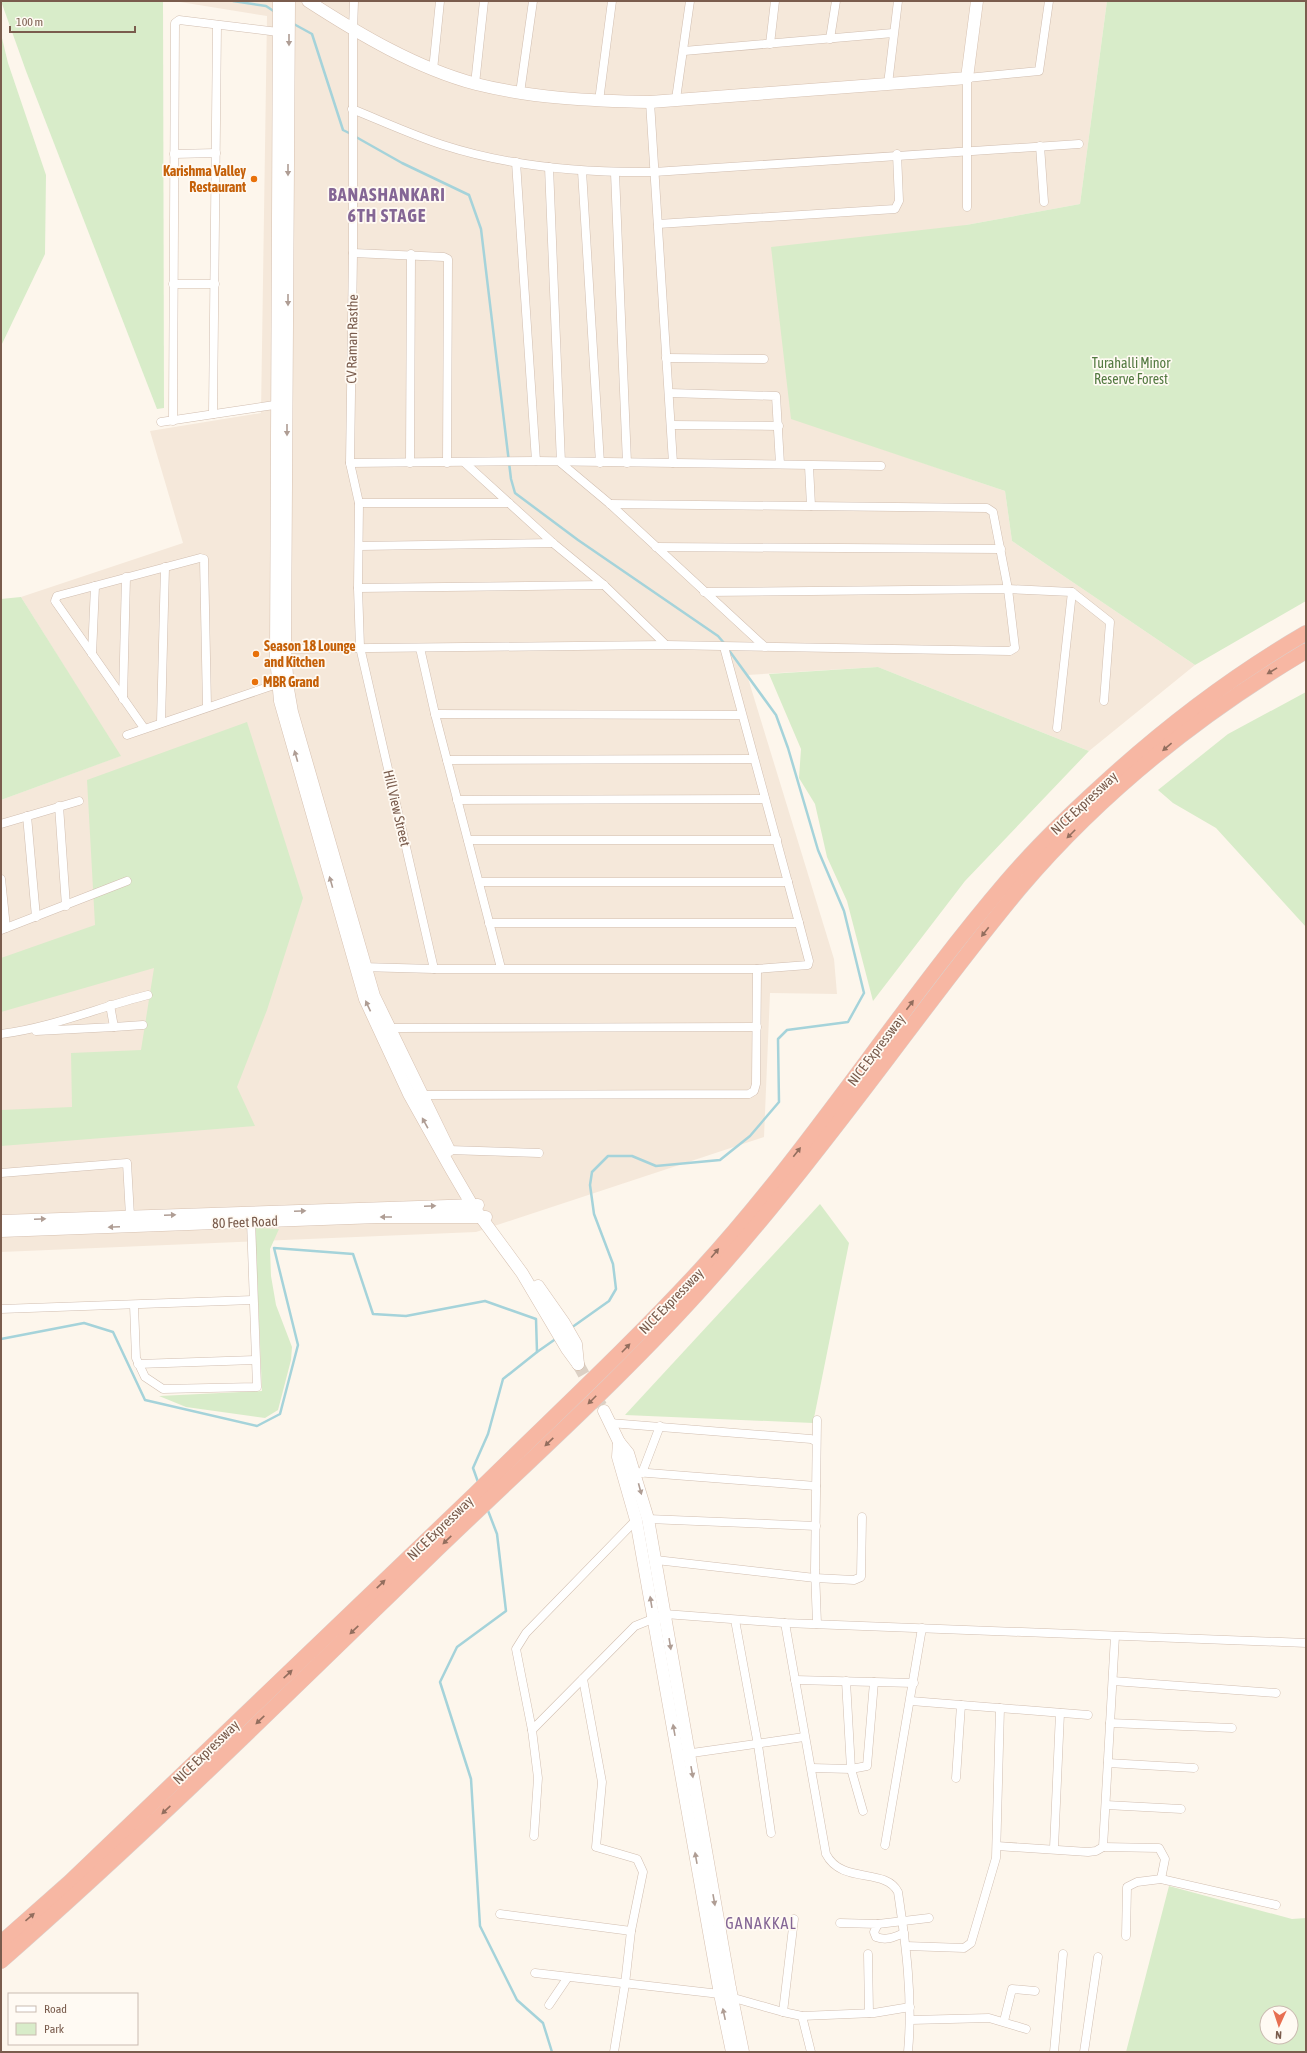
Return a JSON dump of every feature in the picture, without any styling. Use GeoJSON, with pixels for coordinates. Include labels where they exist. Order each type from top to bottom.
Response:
{"type":"FeatureCollection","features":[{"type":"Feature","properties":{"kind":"highway","name":"NICE Expressway"},"geometry":{"type":"LineString","coordinates":[[1,1961],[79,1893],[471,1507],[489,1480],[598,1376],[703,1268],[767,1191],[930,978],[1008,880],[1062,822],[1162,732],[1258,661],[1306,633]]}},
{"type":"Feature","properties":{"kind":"highway","name":"NICE Expressway"},"geometry":{"type":"LineString","coordinates":[[1,1943],[77,1876],[471,1507],[492,1496],[681,1312],[769,1212],[943,985],[1021,887],[1071,834],[1124,784],[1173,742],[1267,674],[1306,651]]}},
{"type":"Feature","properties":{"kind":"main road"},"geometry":{"type":"LineString","coordinates":[[279,1],[278,32],[282,404]]}},
{"type":"Feature","properties":{"kind":"main road"},"geometry":{"type":"LineString","coordinates":[[289,1],[282,404],[280,649],[277,684],[280,701],[360,968],[477,1205]]}},
{"type":"Feature","properties":{"kind":"main road"},"geometry":{"type":"LineString","coordinates":[[308,1],[353,30],[433,70],[475,84],[520,93],[599,101],[650,102],[967,78],[977,1]]}},
{"type":"Feature","properties":{"kind":"main road"},"geometry":{"type":"LineString","coordinates":[[280,649],[292,712],[360,968],[365,999],[409,1094],[477,1205],[560,1326],[571,1346]]}},
{"type":"Feature","properties":{"kind":"main road","name":"80 Feet Road"},"geometry":{"type":"LineString","coordinates":[[1,1221],[477,1205]]}},
{"type":"Feature","properties":{"kind":"main road","name":"80 Feet Road"},"geometry":{"type":"LineString","coordinates":[[1,1231],[378,1217],[485,1217]]}},
{"type":"Feature","properties":{"kind":"main road"},"geometry":{"type":"LineString","coordinates":[[604,1411],[619,1442],[628,1453],[639,1472],[642,1519],[653,1619],[683,1754],[726,1995],[732,2052]]}},
{"type":"Feature","properties":{"kind":"main road"},"geometry":{"type":"LineString","coordinates":[[619,1442],[618,1457],[656,1560],[665,1614],[683,1754]]}},
{"type":"Feature","properties":{"kind":"main road"},"geometry":{"type":"LineString","coordinates":[[726,1995],[743,2052]]}},
{"type":"Feature","properties":{"kind":"street","name":"CV Raman Rasthe"},"geometry":{"type":"LineString","coordinates":[[354,1],[350,463],[360,503],[358,588],[360,647]]}},
{"type":"Feature","properties":{"kind":"street"},"geometry":{"type":"LineString","coordinates":[[433,70],[440,1]]}},
{"type":"Feature","properties":{"kind":"street"},"geometry":{"type":"LineString","coordinates":[[475,84],[484,1]]}},
{"type":"Feature","properties":{"kind":"street"},"geometry":{"type":"LineString","coordinates":[[520,93],[533,1]]}},
{"type":"Feature","properties":{"kind":"street"},"geometry":{"type":"LineString","coordinates":[[599,101],[612,1]]}},
{"type":"Feature","properties":{"kind":"street"},"geometry":{"type":"LineString","coordinates":[[676,100],[690,1]]}},
{"type":"Feature","properties":{"kind":"street"},"geometry":{"type":"LineString","coordinates":[[770,44],[775,1]]}},
{"type":"Feature","properties":{"kind":"street"},"geometry":{"type":"LineString","coordinates":[[830,39],[836,1]]}},
{"type":"Feature","properties":{"kind":"street"},"geometry":{"type":"LineString","coordinates":[[888,84],[898,1]]}},
{"type":"Feature","properties":{"kind":"street"},"geometry":{"type":"LineString","coordinates":[[967,207],[967,78],[1039,70],[1049,1]]}},
{"type":"Feature","properties":{"kind":"street"},"geometry":{"type":"LineString","coordinates":[[173,421],[175,23],[179,20],[278,32]]}},
{"type":"Feature","properties":{"kind":"street"},"geometry":{"type":"LineString","coordinates":[[213,414],[217,25]]}},
{"type":"Feature","properties":{"kind":"street"},"geometry":{"type":"LineString","coordinates":[[684,51],[893,33]]}},
{"type":"Feature","properties":{"kind":"street"},"geometry":{"type":"LineString","coordinates":[[650,102],[673,463]]}},
{"type":"Feature","properties":{"kind":"street"},"geometry":{"type":"LineString","coordinates":[[352,109],[444,145],[516,162],[582,171],[615,173],[654,172],[897,154],[1079,144]]}},
{"type":"Feature","properties":{"kind":"street"},"geometry":{"type":"LineString","coordinates":[[1040,146],[1044,202]]}},
{"type":"Feature","properties":{"kind":"street"},"geometry":{"type":"LineString","coordinates":[[174,154],[216,153]]}},
{"type":"Feature","properties":{"kind":"street"},"geometry":{"type":"LineString","coordinates":[[658,224],[895,209],[900,201],[897,154]]}},
{"type":"Feature","properties":{"kind":"street"},"geometry":{"type":"LineString","coordinates":[[516,162],[536,461]]}},
{"type":"Feature","properties":{"kind":"street"},"geometry":{"type":"LineString","coordinates":[[549,167],[561,463],[610,504],[765,647]]}},
{"type":"Feature","properties":{"kind":"street"},"geometry":{"type":"LineString","coordinates":[[582,171],[600,463]]}},
{"type":"Feature","properties":{"kind":"street"},"geometry":{"type":"LineString","coordinates":[[615,173],[627,463]]}},
{"type":"Feature","properties":{"kind":"street"},"geometry":{"type":"LineString","coordinates":[[353,253],[412,254],[444,257],[449,261],[447,463]]}},
{"type":"Feature","properties":{"kind":"street"},"geometry":{"type":"LineString","coordinates":[[410,463],[412,254]]}},
{"type":"Feature","properties":{"kind":"street"},"geometry":{"type":"LineString","coordinates":[[173,284],[215,284]]}},
{"type":"Feature","properties":{"kind":"street"},"geometry":{"type":"LineString","coordinates":[[666,358],[764,359]]}},
{"type":"Feature","properties":{"kind":"street"},"geometry":{"type":"LineString","coordinates":[[669,393],[776,396],[779,426],[780,464]]}},
{"type":"Feature","properties":{"kind":"street"},"geometry":{"type":"LineString","coordinates":[[161,422],[282,404]]}},
{"type":"Feature","properties":{"kind":"street"},"geometry":{"type":"LineString","coordinates":[[671,425],[779,426]]}},
{"type":"Feature","properties":{"kind":"street"},"geometry":{"type":"LineString","coordinates":[[350,463],[465,463],[536,461],[561,463],[881,466]]}},
{"type":"Feature","properties":{"kind":"street"},"geometry":{"type":"LineString","coordinates":[[465,463],[553,542],[604,585],[666,645]]}},
{"type":"Feature","properties":{"kind":"street"},"geometry":{"type":"LineString","coordinates":[[809,466],[811,506]]}},
{"type":"Feature","properties":{"kind":"street"},"geometry":{"type":"LineString","coordinates":[[360,503],[509,503]]}},
{"type":"Feature","properties":{"kind":"street"},"geometry":{"type":"LineString","coordinates":[[280,649],[666,645],[1010,651],[1016,646],[1001,549],[993,512],[987,508],[610,504]]}},
{"type":"Feature","properties":{"kind":"street"},"geometry":{"type":"LineString","coordinates":[[360,546],[553,542]]}},
{"type":"Feature","properties":{"kind":"street"},"geometry":{"type":"LineString","coordinates":[[656,547],[1001,549]]}},
{"type":"Feature","properties":{"kind":"street"},"geometry":{"type":"LineString","coordinates":[[144,728],[55,598],[57,596],[200,558],[204,560],[207,707]]}},
{"type":"Feature","properties":{"kind":"street"},"geometry":{"type":"LineString","coordinates":[[162,722],[165,567]]}},
{"type":"Feature","properties":{"kind":"street"},"geometry":{"type":"LineString","coordinates":[[123,699],[126,577]]}},
{"type":"Feature","properties":{"kind":"street"},"geometry":{"type":"LineString","coordinates":[[358,588],[604,585]]}},
{"type":"Feature","properties":{"kind":"street"},"geometry":{"type":"LineString","coordinates":[[92,654],[95,586]]}},
{"type":"Feature","properties":{"kind":"street"},"geometry":{"type":"LineString","coordinates":[[704,592],[1008,589],[1072,592],[1110,622],[1104,701]]}},
{"type":"Feature","properties":{"kind":"street"},"geometry":{"type":"LineString","coordinates":[[1057,728],[1072,592]]}},
{"type":"Feature","properties":{"kind":"street","name":"Hill View Street"},"geometry":{"type":"LineString","coordinates":[[360,647],[434,969]]}},
{"type":"Feature","properties":{"kind":"street"},"geometry":{"type":"LineString","coordinates":[[360,968],[757,969],[808,966],[809,961],[800,923],[741,715],[724,647]]}},
{"type":"Feature","properties":{"kind":"street"},"geometry":{"type":"LineString","coordinates":[[420,648],[435,714],[501,968]]}},
{"type":"Feature","properties":{"kind":"street"},"geometry":{"type":"LineString","coordinates":[[127,735],[277,684]]}},
{"type":"Feature","properties":{"kind":"street"},"geometry":{"type":"LineString","coordinates":[[435,714],[741,715]]}},
{"type":"Feature","properties":{"kind":"street"},"geometry":{"type":"LineString","coordinates":[[447,760],[754,759]]}},
{"type":"Feature","properties":{"kind":"street"},"geometry":{"type":"LineString","coordinates":[[457,800],[765,799]]}},
{"type":"Feature","properties":{"kind":"street"},"geometry":{"type":"LineString","coordinates":[[1,824],[78,801]]}},
{"type":"Feature","properties":{"kind":"street"},"geometry":{"type":"LineString","coordinates":[[59,806],[66,906]]}},
{"type":"Feature","properties":{"kind":"street"},"geometry":{"type":"LineString","coordinates":[[27,816],[36,917]]}},
{"type":"Feature","properties":{"kind":"street"},"geometry":{"type":"LineString","coordinates":[[468,840],[777,840]]}},
{"type":"Feature","properties":{"kind":"street"},"geometry":{"type":"LineString","coordinates":[[1,879],[4,929],[127,881]]}},
{"type":"Feature","properties":{"kind":"street"},"geometry":{"type":"LineString","coordinates":[[479,882],[788,882]]}},
{"type":"Feature","properties":{"kind":"street"},"geometry":{"type":"LineString","coordinates":[[489,923],[800,923]]}},
{"type":"Feature","properties":{"kind":"street"},"geometry":{"type":"LineString","coordinates":[[422,1095],[750,1094],[754,1091],[756,1086],[757,969]]}},
{"type":"Feature","properties":{"kind":"street"},"geometry":{"type":"LineString","coordinates":[[25,1031],[110,1004],[148,995]]}},
{"type":"Feature","properties":{"kind":"street"},"geometry":{"type":"LineString","coordinates":[[110,1004],[114,1027]]}},
{"type":"Feature","properties":{"kind":"street"},"geometry":{"type":"LineString","coordinates":[[1,1034],[25,1031],[114,1027],[143,1024]]}},
{"type":"Feature","properties":{"kind":"street"},"geometry":{"type":"LineString","coordinates":[[390,1028],[757,1027]]}},
{"type":"Feature","properties":{"kind":"street"},"geometry":{"type":"LineString","coordinates":[[449,1150],[539,1153]]}},
{"type":"Feature","properties":{"kind":"street"},"geometry":{"type":"LineString","coordinates":[[1,1173],[127,1163],[130,1216]]}},
{"type":"Feature","properties":{"kind":"street"},"geometry":{"type":"LineString","coordinates":[[134,1305],[138,1364],[148,1379],[164,1389],[257,1388],[251,1221]]}},
{"type":"Feature","properties":{"kind":"street"},"geometry":{"type":"LineString","coordinates":[[1,1309],[253,1300]]}},
{"type":"Feature","properties":{"kind":"street"},"geometry":{"type":"LineString","coordinates":[[138,1364],[255,1360]]}},
{"type":"Feature","properties":{"kind":"street"},"geometry":{"type":"LineString","coordinates":[[817,1420],[815,1441],[817,1445],[815,1578],[817,1624]]}},
{"type":"Feature","properties":{"kind":"street"},"geometry":{"type":"LineString","coordinates":[[610,1423],[811,1439],[815,1441]]}},
{"type":"Feature","properties":{"kind":"street"},"geometry":{"type":"LineString","coordinates":[[660,1426],[639,1472],[816,1486]]}},
{"type":"Feature","properties":{"kind":"street"},"geometry":{"type":"LineString","coordinates":[[656,1560],[815,1578],[854,1580],[861,1577],[862,1517]]}},
{"type":"Feature","properties":{"kind":"street"},"geometry":{"type":"LineString","coordinates":[[534,1836],[538,1778],[532,1730],[516,1649],[526,1633],[642,1519],[816,1526]]}},
{"type":"Feature","properties":{"kind":"street"},"geometry":{"type":"LineString","coordinates":[[532,1730],[635,1626],[665,1614],[785,1623],[1306,1643]]}},
{"type":"Feature","properties":{"kind":"street"},"geometry":{"type":"LineString","coordinates":[[735,1620],[758,1745],[771,1833]]}},
{"type":"Feature","properties":{"kind":"street"},"geometry":{"type":"LineString","coordinates":[[785,1623],[804,1738],[812,1768],[826,1854],[829,1860],[847,1873],[894,1884],[898,1892],[906,1946],[911,2020],[908,2052]]}},
{"type":"Feature","properties":{"kind":"street"},"geometry":{"type":"LineString","coordinates":[[886,1845],[922,1628]]}},
{"type":"Feature","properties":{"kind":"street"},"geometry":{"type":"LineString","coordinates":[[1103,1847],[1115,1636]]}},
{"type":"Feature","properties":{"kind":"street"},"geometry":{"type":"LineString","coordinates":[[583,1679],[602,1782],[596,1847],[637,1859],[643,1872],[631,1931],[625,1984],[614,2052]]}},
{"type":"Feature","properties":{"kind":"street"},"geometry":{"type":"LineString","coordinates":[[795,1680],[914,1683]]}},
{"type":"Feature","properties":{"kind":"street"},"geometry":{"type":"LineString","coordinates":[[846,1681],[851,1769],[863,1810]]}},
{"type":"Feature","properties":{"kind":"street"},"geometry":{"type":"LineString","coordinates":[[1112,1681],[1276,1693]]}},
{"type":"Feature","properties":{"kind":"street"},"geometry":{"type":"LineString","coordinates":[[812,1768],[864,1768],[868,1762],[874,1682]]}},
{"type":"Feature","properties":{"kind":"street"},"geometry":{"type":"LineString","coordinates":[[911,1701],[1088,1715]]}},
{"type":"Feature","properties":{"kind":"street"},"geometry":{"type":"LineString","coordinates":[[956,1778],[961,1705]]}},
{"type":"Feature","properties":{"kind":"street"},"geometry":{"type":"LineString","coordinates":[[906,1946],[964,1948],[971,1943],[993,1873],[997,1846],[1000,1708]]}},
{"type":"Feature","properties":{"kind":"street"},"geometry":{"type":"LineString","coordinates":[[1054,1848],[1060,1713]]}},
{"type":"Feature","properties":{"kind":"street"},"geometry":{"type":"LineString","coordinates":[[1110,1723],[1232,1728]]}},
{"type":"Feature","properties":{"kind":"street"},"geometry":{"type":"LineString","coordinates":[[683,1754],[804,1738]]}},
{"type":"Feature","properties":{"kind":"street"},"geometry":{"type":"LineString","coordinates":[[1108,1763],[1194,1768]]}},
{"type":"Feature","properties":{"kind":"street"},"geometry":{"type":"LineString","coordinates":[[1106,1805],[1181,1809]]}},
{"type":"Feature","properties":{"kind":"street"},"geometry":{"type":"LineString","coordinates":[[997,1846],[1054,1848],[1088,1852],[1096,1851],[1103,1847],[1159,1848],[1165,1860],[1161,1880]]}},
{"type":"Feature","properties":{"kind":"street"},"geometry":{"type":"LineString","coordinates":[[1126,1936],[1127,1887],[1138,1882],[1161,1880],[1276,1905]]}},
{"type":"Feature","properties":{"kind":"street"},"geometry":{"type":"LineString","coordinates":[[500,1914],[631,1931]]}},
{"type":"Feature","properties":{"kind":"street"},"geometry":{"type":"LineString","coordinates":[[840,1923],[878,1924],[929,1918]]}},
{"type":"Feature","properties":{"kind":"street"},"geometry":{"type":"LineString","coordinates":[[783,2012],[794,1919]]}},
{"type":"Feature","properties":{"kind":"street"},"geometry":{"type":"LineString","coordinates":[[878,1924],[874,1932],[876,1937],[889,1940],[904,1933]]}},
{"type":"Feature","properties":{"kind":"street"},"geometry":{"type":"LineString","coordinates":[[868,1954],[869,2013]]}},
{"type":"Feature","properties":{"kind":"street"},"geometry":{"type":"LineString","coordinates":[[1054,2052],[1063,1954]]}},
{"type":"Feature","properties":{"kind":"street"},"geometry":{"type":"LineString","coordinates":[[1084,2052],[1098,1957]]}},
{"type":"Feature","properties":{"kind":"street"},"geometry":{"type":"LineString","coordinates":[[535,1973],[726,1995],[783,2012],[802,2016],[869,2013],[910,2007]]}},
{"type":"Feature","properties":{"kind":"street"},"geometry":{"type":"LineString","coordinates":[[549,2004],[568,1977]]}},
{"type":"Feature","properties":{"kind":"street"},"geometry":{"type":"LineString","coordinates":[[1004,2021],[1012,1990],[1035,1991]]}},
{"type":"Feature","properties":{"kind":"street"},"geometry":{"type":"LineString","coordinates":[[802,2016],[811,2052]]}},
{"type":"Feature","properties":{"kind":"street"},"geometry":{"type":"LineString","coordinates":[[911,2020],[989,2018],[1004,2021],[1026,2029]]}},
{"type":"Feature","properties":{"kind":"shaded area"},"geometry":{"type":"Polygon","coordinates":[[[174,1],[1107,1],[1080,204],[966,225],[791,418],[1005,491],[1012,541],[1195,665],[1089,751],[878,667],[747,675],[834,959],[837,994],[770,993],[764,1137],[476,1232],[1,1252],[1,800],[120,756],[21,597],[183,543],[150,431],[261,413],[267,16],[174,1]]]}},
{"type":"Feature","properties":{"kind":"green space"},"geometry":{"type":"Polygon","coordinates":[[[1,1],[163,1],[164,408],[157,409],[26,71],[1,1]]]}},
{"type":"Feature","properties":{"kind":"green space","name":"Turahalli Minor Reserve Forest"},"geometry":{"type":"Polygon","coordinates":[[[1107,1],[1306,1],[1306,601],[1195,665],[1012,541],[1005,491],[791,419],[771,247],[966,225],[1080,204],[1107,1]]]}},
{"type":"Feature","properties":{"kind":"green space"},"geometry":{"type":"Polygon","coordinates":[[[1,34],[8,63],[46,175],[45,254],[1,346],[1,34]]]}},
{"type":"Feature","properties":{"kind":"green space"},"geometry":{"type":"Polygon","coordinates":[[[21,597],[121,756],[1,800],[1,599],[21,597]]]}},
{"type":"Feature","properties":{"kind":"green space"},"geometry":{"type":"Polygon","coordinates":[[[878,667],[1089,751],[965,881],[873,1001],[847,901],[827,857],[815,804],[799,778],[801,749],[769,674],[878,667]]]}},
{"type":"Feature","properties":{"kind":"green space"},"geometry":{"type":"Polygon","coordinates":[[[1306,692],[1306,927],[1216,828],[1173,803],[1158,790],[1228,734],[1306,692]]]}},
{"type":"Feature","properties":{"kind":"green space"},"geometry":{"type":"Polygon","coordinates":[[[247,722],[303,898],[267,1010],[237,1087],[255,1126],[1,1146],[1,1110],[72,1107],[71,1053],[141,1050],[154,968],[1,1012],[1,958],[95,925],[87,780],[247,722]]]}},
{"type":"Feature","properties":{"kind":"green space"},"geometry":{"type":"Polygon","coordinates":[[[820,1204],[849,1243],[813,1423],[625,1415],[820,1204]]]}},
{"type":"Feature","properties":{"kind":"green space"},"geometry":{"type":"Polygon","coordinates":[[[255,1228],[279,1229],[270,1249],[271,1276],[276,1305],[292,1347],[291,1360],[278,1410],[265,1418],[186,1407],[159,1396],[262,1391],[255,1228]]]}},
{"type":"Feature","properties":{"kind":"green space"},"geometry":{"type":"Polygon","coordinates":[[[1169,1886],[1292,1919],[1306,1918],[1306,2052],[1126,2052],[1169,1886]]]}},
{"type":"Feature","properties":{"kind":"waterway"},"geometry":{"type":"LineString","coordinates":[[233,1],[266,6],[275,12]]}},
{"type":"Feature","properties":{"kind":"waterway"},"geometry":{"type":"LineString","coordinates":[[292,23],[312,34],[343,130],[351,134]]}},
{"type":"Feature","properties":{"kind":"waterway"},"geometry":{"type":"LineString","coordinates":[[356,137],[402,163],[469,195],[481,229],[511,479],[515,493],[578,540],[718,636],[724,643]]}},
{"type":"Feature","properties":{"kind":"waterway"},"geometry":{"type":"LineString","coordinates":[[571,1328],[609,1301],[616,1289],[613,1264],[594,1214],[590,1185],[592,1172],[608,1156],[632,1156],[656,1166],[720,1160],[750,1136],[779,1102],[778,1039],[787,1030],[848,1022],[864,993],[844,911],[818,850],[788,748],[776,715],[728,649]]}},
{"type":"Feature","properties":{"kind":"waterway"},"geometry":{"type":"LineString","coordinates":[[1,1339],[84,1323],[113,1332],[145,1400],[257,1426],[280,1414],[298,1345],[274,1248],[353,1254],[373,1314],[406,1316],[485,1301],[536,1319],[537,1352],[503,1379],[488,1434],[473,1468],[478,1482]]}},
{"type":"Feature","properties":{"kind":"waterway"},"geometry":{"type":"LineString","coordinates":[[537,1352],[557,1338]]}},
{"type":"Feature","properties":{"kind":"waterway"},"geometry":{"type":"LineString","coordinates":[[487,1508],[497,1534],[506,1611],[457,1647],[440,1682],[471,1779],[480,1926],[517,2000],[543,2023],[552,2052]]}},
{"type":"Feature","properties":{"kind":"tunnel"},"geometry":{"type":"LineString","coordinates":[[578,1364],[604,1411]]}},
{"type":"Feature","properties":{"kind":"place","name":"Karishma Valley Restaurant"},"geometry":{"type":"Point","coordinates":[254,179]}},
{"type":"Feature","properties":{"kind":"place","name":"Season 18 Lounge and Kitchen"},"geometry":{"type":"Point","coordinates":[256,654]}},
{"type":"Feature","properties":{"kind":"place","name":"MBR Grand"},"geometry":{"type":"Point","coordinates":[255,682]}},
{"type":"Feature","properties":{"kind":"district","name":"BANASHANKARI 6TH STAGE"},"geometry":{"type":"Point","coordinates":[387,205]}},
{"type":"Feature","properties":{"kind":"district","name":"GANAKKAL"},"geometry":{"type":"Point","coordinates":[761,1923]}}]}
